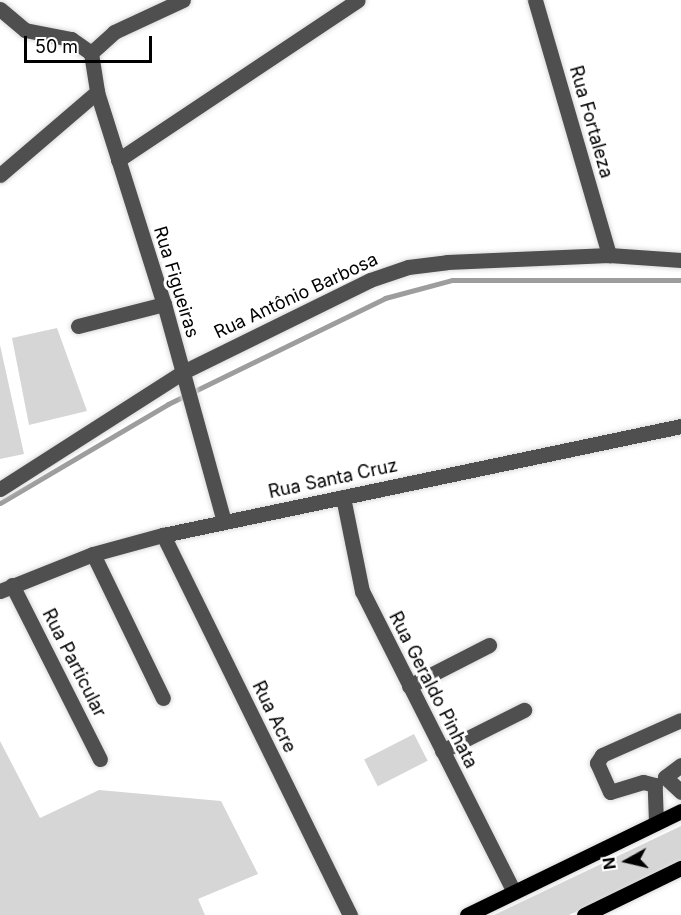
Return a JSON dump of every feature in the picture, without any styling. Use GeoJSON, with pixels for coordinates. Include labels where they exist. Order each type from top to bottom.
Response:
{"type":"FeatureCollection","features":[{"type":"Feature","properties":{"kind":"main road"},"geometry":{"type":"LineString","coordinates":[[466,915],[681,811]]}},
{"type":"Feature","properties":{"kind":"main road"},"geometry":{"type":"LineString","coordinates":[[584,915],[681,868]]}},
{"type":"Feature","properties":{"kind":"street"},"geometry":{"type":"LineString","coordinates":[[0,9],[25,30],[71,39],[91,53],[114,32],[183,0]]}},
{"type":"Feature","properties":{"kind":"street"},"geometry":{"type":"LineString","coordinates":[[118,160],[358,0]]}},
{"type":"Feature","properties":{"kind":"street","name":"Rua Fortaleza"},"geometry":{"type":"LineString","coordinates":[[534,0],[609,255]]}},
{"type":"Feature","properties":{"kind":"street","name":"Rua Figueiras"},"geometry":{"type":"LineString","coordinates":[[91,53],[97,92],[164,304],[224,522]]}},
{"type":"Feature","properties":{"kind":"street"},"geometry":{"type":"LineString","coordinates":[[0,175],[97,92]]}},
{"type":"Feature","properties":{"kind":"street","name":"Rua Antônio Barbosa"},"geometry":{"type":"LineString","coordinates":[[0,489],[183,372],[370,280],[408,267],[447,261],[609,255],[681,260]]}},
{"type":"Feature","properties":{"kind":"street"},"geometry":{"type":"LineString","coordinates":[[78,326],[164,304]]}},
{"type":"Feature","properties":{"kind":"street","name":"Rua Santa Cruz"},"geometry":{"type":"LineString","coordinates":[[6,588],[93,554],[163,536],[681,426]]}},
{"type":"Feature","properties":{"kind":"street","name":"Rua Geraldo Pinhata"},"geometry":{"type":"LineString","coordinates":[[343,497],[362,591],[514,892]]}},
{"type":"Feature","properties":{"kind":"street","name":"Rua Acre"},"geometry":{"type":"LineString","coordinates":[[163,536],[350,915]]}},
{"type":"Feature","properties":{"kind":"street"},"geometry":{"type":"LineString","coordinates":[[93,554],[163,698]]}},
{"type":"Feature","properties":{"kind":"street","name":"Rua Particular"},"geometry":{"type":"LineString","coordinates":[[6,588],[100,759]]}},
{"type":"Feature","properties":{"kind":"street"},"geometry":{"type":"LineString","coordinates":[[409,686],[489,645]]}},
{"type":"Feature","properties":{"kind":"street"},"geometry":{"type":"LineString","coordinates":[[442,751],[524,710]]}},
{"type":"Feature","properties":{"kind":"street"},"geometry":{"type":"LineString","coordinates":[[681,720],[602,755],[597,763],[598,772],[610,792],[643,782],[662,785],[681,792]]}},
{"type":"Feature","properties":{"kind":"street"},"geometry":{"type":"LineString","coordinates":[[656,823],[665,774],[681,765]]}},
{"type":"Feature","properties":{"kind":"shaded area"},"geometry":{"type":"Polygon","coordinates":[[[57,328],[87,411],[29,425],[12,338],[57,328]]]}},
{"type":"Feature","properties":{"kind":"shaded area"},"geometry":{"type":"Polygon","coordinates":[[[0,345],[24,454],[0,459],[0,345]]]}},
{"type":"Feature","properties":{"kind":"shaded area"},"geometry":{"type":"Polygon","coordinates":[[[414,734],[428,761],[378,786],[364,759],[414,734]]]}},
{"type":"Feature","properties":{"kind":"shaded area"},"geometry":{"type":"Polygon","coordinates":[[[0,741],[40,818],[99,790],[221,801],[258,874],[198,899],[205,915],[0,915],[0,741]]]}},
{"type":"Feature","properties":{"kind":"shaded area"},"geometry":{"type":"Polygon","coordinates":[[[681,826],[681,862],[569,915],[494,915],[681,826]]]}},
{"type":"Feature","properties":{"kind":"waterway"},"geometry":{"type":"LineString","coordinates":[[0,503],[168,404],[385,298],[452,280],[681,280]]}}]}
